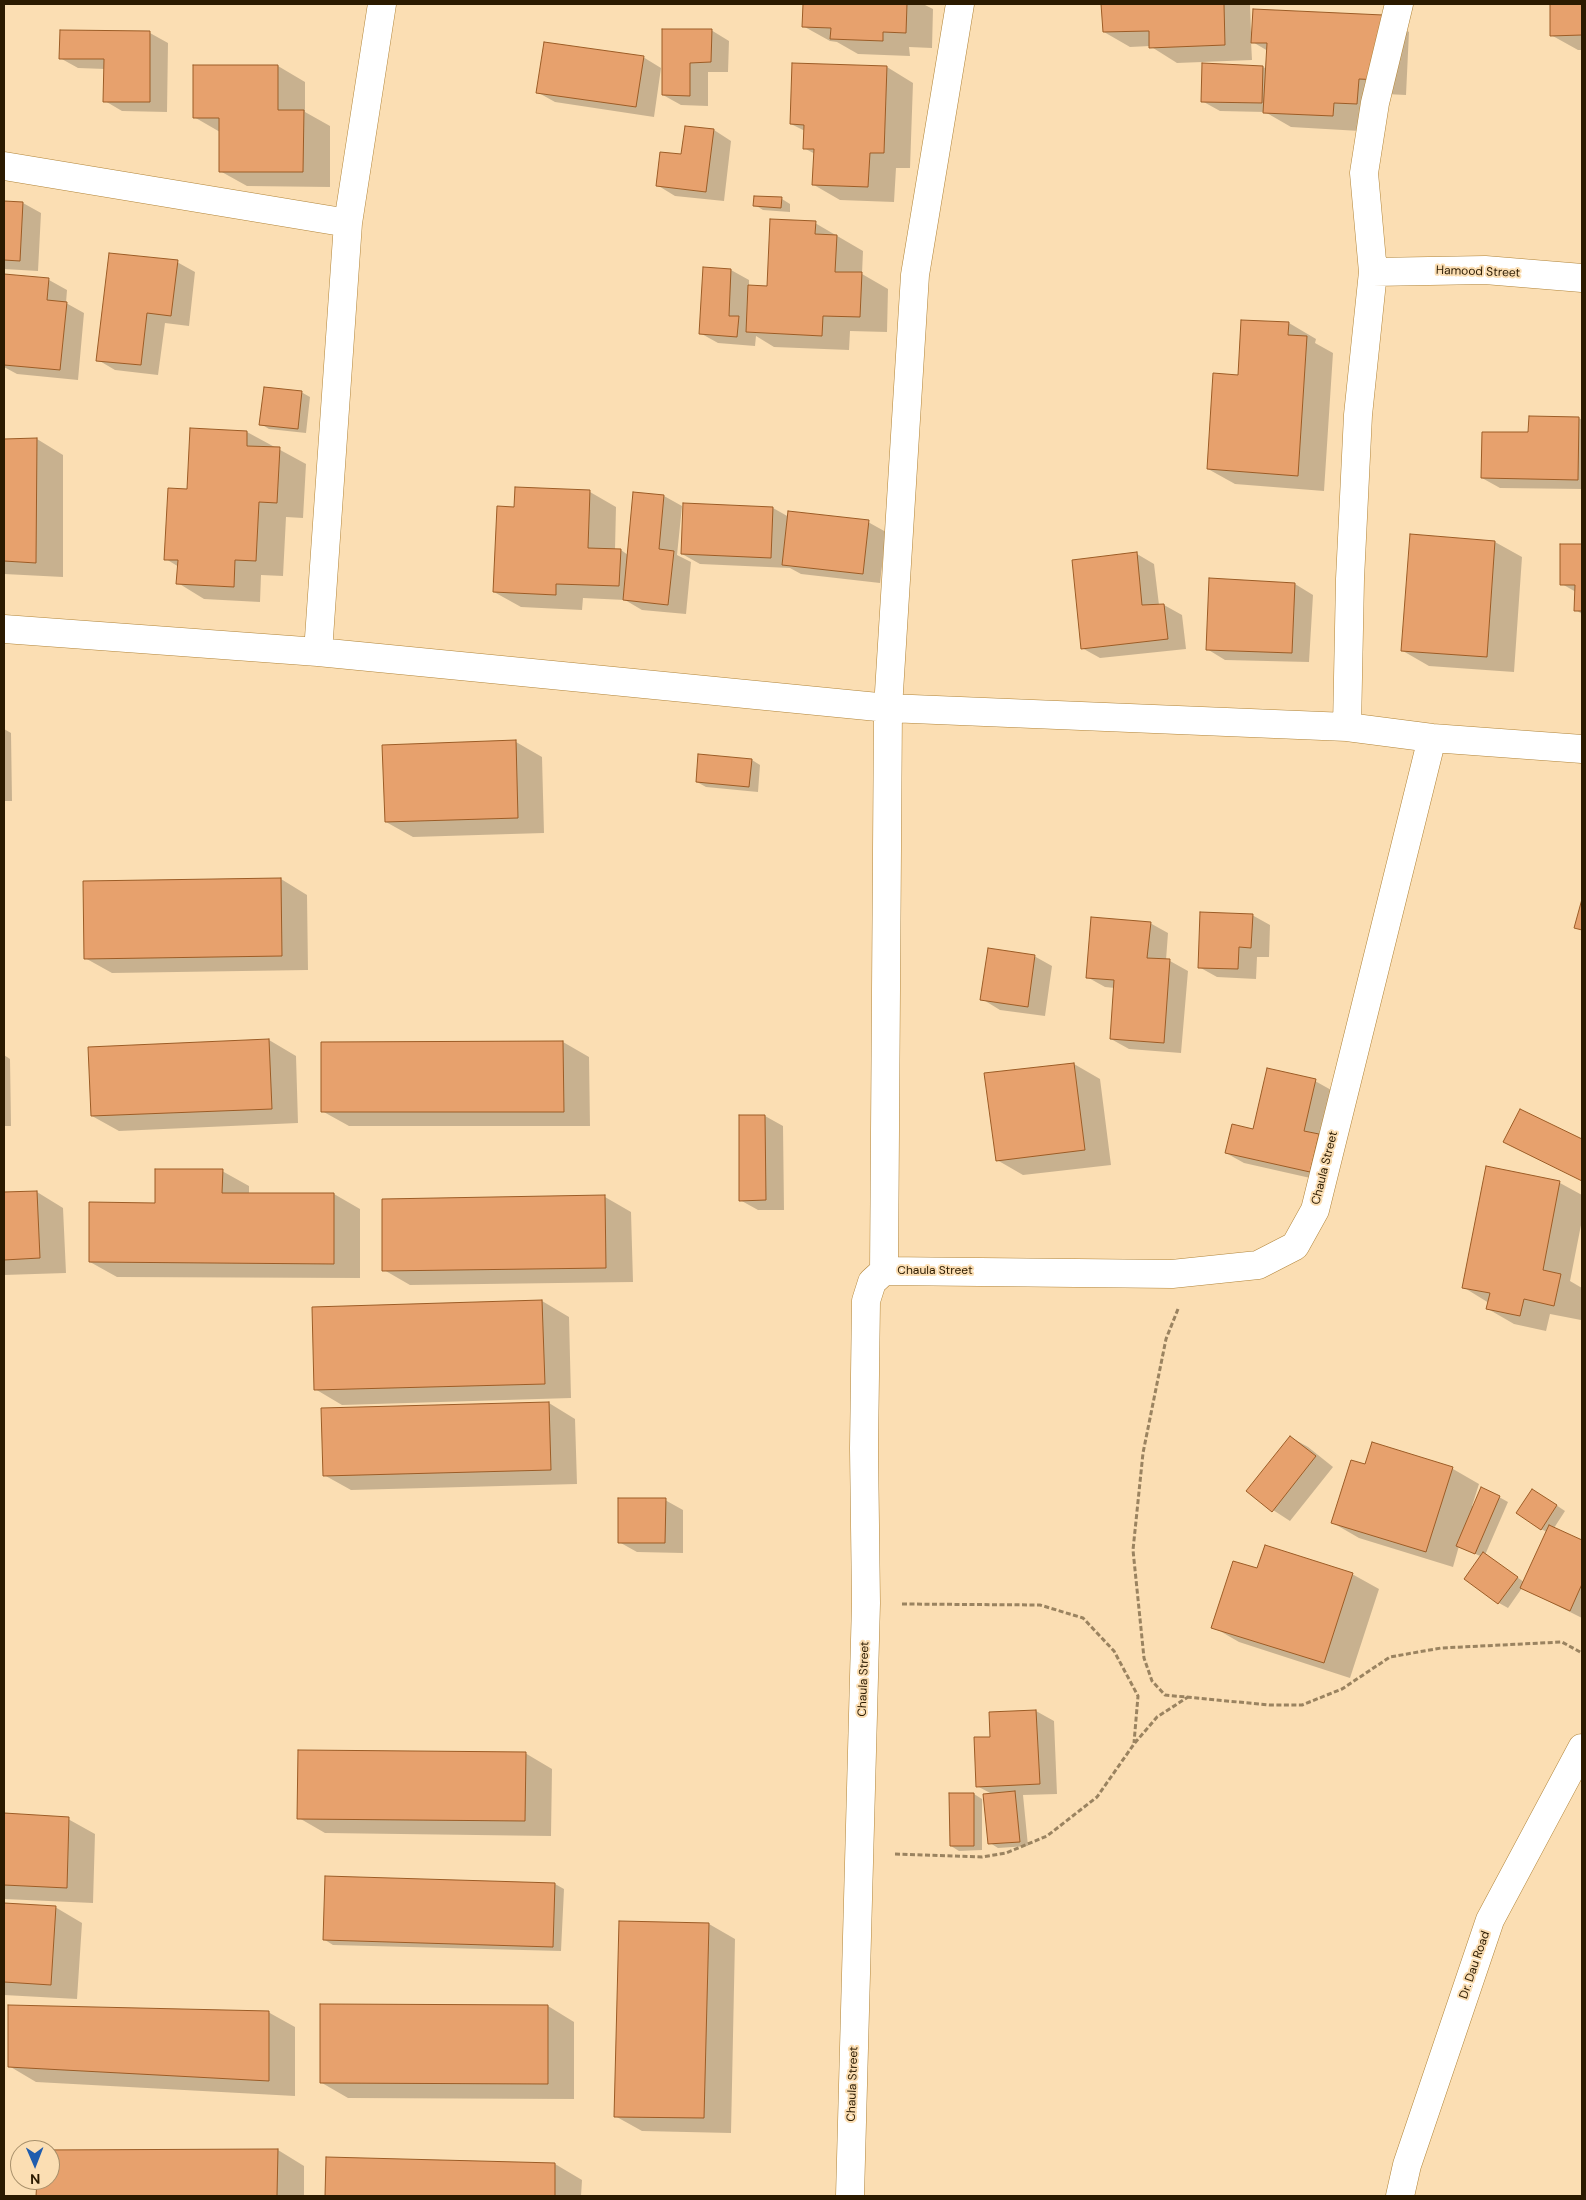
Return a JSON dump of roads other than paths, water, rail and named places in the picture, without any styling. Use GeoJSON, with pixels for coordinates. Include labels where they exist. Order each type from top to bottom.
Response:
{"type":"FeatureCollection","features":[{"type":"Feature","properties":{"kind":"street"},"geometry":{"type":"LineString","coordinates":[[318,652],[348,223],[382,4]]}},
{"type":"Feature","properties":{"kind":"street"},"geometry":{"type":"LineString","coordinates":[[884,1271],[888,708],[915,275],[960,4]]}},
{"type":"Feature","properties":{"kind":"street"},"geometry":{"type":"LineString","coordinates":[[1347,727],[1350,579],[1358,415],[1373,272],[1364,173],[1375,103],[1399,4]]}},
{"type":"Feature","properties":{"kind":"street"},"geometry":{"type":"LineString","coordinates":[[4,166],[348,223]]}},
{"type":"Feature","properties":{"kind":"street","name":"Hamood Street"},"geometry":{"type":"LineString","coordinates":[[1373,272],[1485,270],[1582,278]]}},
{"type":"Feature","properties":{"kind":"street"},"geometry":{"type":"LineString","coordinates":[[4,629],[318,652],[888,708],[1347,727],[1432,738],[1582,749]]}},
{"type":"Feature","properties":{"kind":"street","name":"Chaula Street"},"geometry":{"type":"LineString","coordinates":[[850,2196],[866,1603],[864,1448],[866,1301],[872,1282],[884,1271],[1172,1274],[1258,1265],[1295,1246],[1315,1210],[1432,738]]}},
{"type":"Feature","properties":{"kind":"street","name":"Dr. Dau Road"},"geometry":{"type":"LineString","coordinates":[[1400,2196],[1407,2165],[1490,1920],[1582,1748]]}}]}
